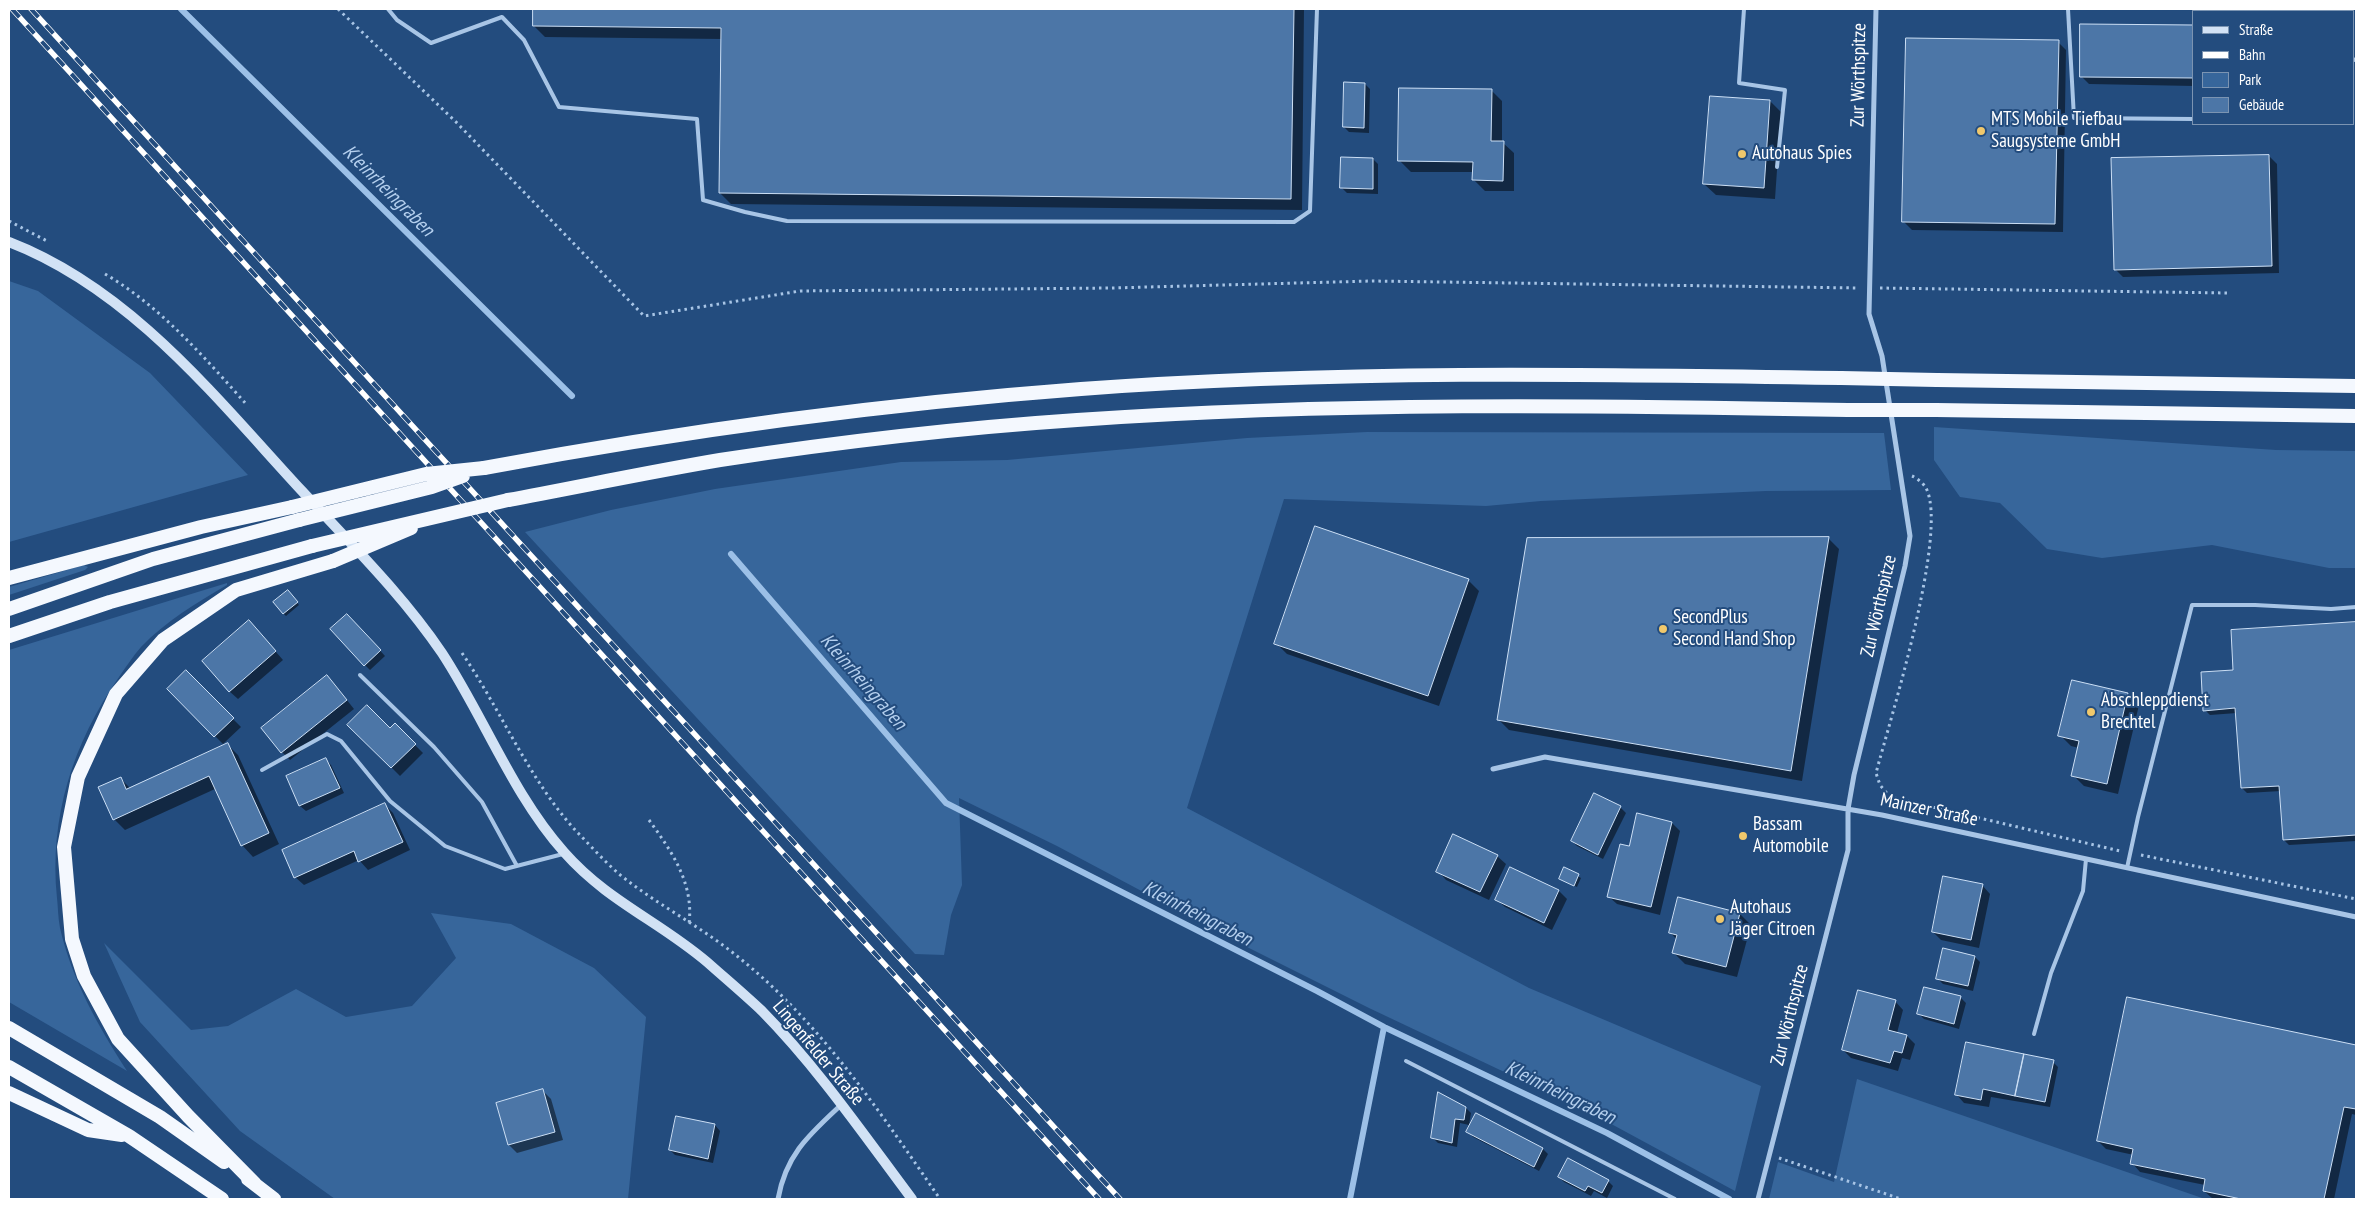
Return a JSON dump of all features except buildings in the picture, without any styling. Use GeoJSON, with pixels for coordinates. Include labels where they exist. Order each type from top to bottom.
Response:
{"type":"FeatureCollection","features":[{"type":"Feature","properties":{"kind":"highway"},"geometry":{"type":"LineString","coordinates":[[9,578],[201,527],[426,474],[484,468],[628,442],[882,407],[1093,388],[1351,377],[1541,375],[2356,386]]}},
{"type":"Feature","properties":{"kind":"highway"},"geometry":{"type":"LineString","coordinates":[[9,636],[110,602],[312,546],[508,500],[720,460],[914,436],[1077,420],[1259,411],[1442,406],[2356,416]]}},
{"type":"Feature","properties":{"kind":"highway"},"geometry":{"type":"LineString","coordinates":[[9,609],[153,559],[432,487],[484,468]]}},
{"type":"Feature","properties":{"kind":"highway"},"geometry":{"type":"LineString","coordinates":[[255,1184],[188,1116],[118,1039],[84,976],[72,938],[64,847],[78,777],[116,694],[163,640],[236,590],[334,561],[380,543],[437,516]]}},
{"type":"Feature","properties":{"kind":"highway"},"geometry":{"type":"LineString","coordinates":[[9,1028],[160,1117],[274,1199]]}},
{"type":"Feature","properties":{"kind":"highway"},"geometry":{"type":"LineString","coordinates":[[9,1067],[129,1136],[222,1199]]}},
{"type":"Feature","properties":{"kind":"highway"},"geometry":{"type":"LineString","coordinates":[[9,1093],[88,1130],[129,1136]]}},
{"type":"Feature","properties":{"kind":"main road","name":"Lingenfelder Straße"},"geometry":{"type":"LineString","coordinates":[[9,242],[66,270],[106,296],[145,328],[198,379],[398,595],[442,653],[530,805],[566,854],[610,896],[683,943],[761,1011],[804,1057],[912,1199]]}},
{"type":"Feature","properties":{"kind":"street","name":"Zur Wörthspitze"},"geometry":{"type":"LineString","coordinates":[[1758,1199],[1848,850],[1848,809],[1854,775],[1905,566],[1910,536],[1882,356],[1869,314],[1876,9]]}},
{"type":"Feature","properties":{"kind":"street","name":"Mainzer Straße"},"geometry":{"type":"LineString","coordinates":[[1493,769],[1545,757],[1848,809],[2356,917]]}},
{"type":"Feature","properties":{"kind":"street"},"geometry":{"type":"LineString","coordinates":[[778,1199],[788,1166],[802,1142],[841,1105]]}},
{"type":"Feature","properties":{"kind":"lane"},"geometry":{"type":"LineString","coordinates":[[388,9],[398,20],[431,43],[502,17],[524,40],[559,107],[697,119],[703,200],[745,212],[786,221],[1255,222],[1294,222],[1310,211],[1317,9]]}},
{"type":"Feature","properties":{"kind":"lane"},"geometry":{"type":"LineString","coordinates":[[1744,9],[1739,82],[1785,90],[1777,167]]}},
{"type":"Feature","properties":{"kind":"lane"},"geometry":{"type":"LineString","coordinates":[[2068,9],[2074,118],[2192,119]]}},
{"type":"Feature","properties":{"kind":"lane"},"geometry":{"type":"LineString","coordinates":[[2127,868],[2192,605],[2255,605],[2331,609],[2356,607]]}},
{"type":"Feature","properties":{"kind":"lane"},"geometry":{"type":"LineString","coordinates":[[360,675],[434,748],[482,802],[517,866]]}},
{"type":"Feature","properties":{"kind":"lane"},"geometry":{"type":"LineString","coordinates":[[262,770],[327,734],[341,742],[390,801],[445,846],[505,869],[566,854]]}},
{"type":"Feature","properties":{"kind":"lane"},"geometry":{"type":"LineString","coordinates":[[2034,1034],[2051,972],[2083,891],[2086,859]]}},
{"type":"Feature","properties":{"kind":"lane"},"geometry":{"type":"LineString","coordinates":[[1406,1061],[1675,1199]]}},
{"type":"Feature","properties":{"kind":"path"},"geometry":{"type":"LineString","coordinates":[[338,9],[456,122],[644,316],[800,291],[1112,288],[1372,281],[1829,289],[2227,293]]}},
{"type":"Feature","properties":{"kind":"path"},"geometry":{"type":"LineString","coordinates":[[9,221],[51,244]]}},
{"type":"Feature","properties":{"kind":"path"},"geometry":{"type":"LineString","coordinates":[[102,273],[125,288],[186,340],[250,409]]}},
{"type":"Feature","properties":{"kind":"path"},"geometry":{"type":"LineString","coordinates":[[1900,472],[1915,477],[1926,488],[1931,505],[1930,552],[1915,629],[1876,773],[1880,785],[1890,797],[2131,853],[2356,899]]}},
{"type":"Feature","properties":{"kind":"path"},"geometry":{"type":"LineString","coordinates":[[460,650],[533,774],[576,830],[619,873],[737,956],[796,1010],[863,1088],[940,1199]]}},
{"type":"Feature","properties":{"kind":"path"},"geometry":{"type":"LineString","coordinates":[[649,820],[680,866],[688,889],[689,923],[683,943]]}},
{"type":"Feature","properties":{"kind":"path"},"geometry":{"type":"LineString","coordinates":[[1769,1154],[1901,1199]]}},
{"type":"Feature","properties":{"kind":"green space"},"geometry":{"type":"Polygon","coordinates":[[[9,281],[38,291],[150,373],[248,475],[9,542],[9,281]]]}},
{"type":"Feature","properties":{"kind":"green space"},"geometry":{"type":"Polygon","coordinates":[[[1934,427],[2276,450],[2356,451],[2356,568],[2329,568],[2212,545],[2102,558],[2047,549],[2000,503],[1960,497],[1934,460],[1934,427]]]}},
{"type":"Feature","properties":{"kind":"green space"},"geometry":{"type":"Polygon","coordinates":[[[1367,432],[1884,433],[1891,490],[1766,491],[1541,501],[1486,506],[1284,499],[1187,808],[1529,988],[1761,1086],[1735,1191],[1591,1113],[1369,1008],[1241,944],[1057,846],[959,798],[962,885],[951,915],[944,955],[915,954],[525,532],[611,510],[715,489],[901,462],[1007,460],[1247,438],[1367,432]]]}},
{"type":"Feature","properties":{"kind":"green space"},"geometry":{"type":"Polygon","coordinates":[[[84,565],[88,567],[85,570],[9,595],[9,587],[84,565]]]}},
{"type":"Feature","properties":{"kind":"green space"},"geometry":{"type":"Polygon","coordinates":[[[227,583],[227,585],[171,621],[141,647],[132,658],[103,702],[89,728],[77,755],[61,810],[55,868],[60,928],[71,966],[87,1002],[127,1071],[9,1002],[9,650],[227,583]]]}},
{"type":"Feature","properties":{"kind":"green space"},"geometry":{"type":"Polygon","coordinates":[[[431,913],[511,924],[594,968],[646,1017],[628,1199],[335,1199],[240,1131],[140,1022],[104,943],[191,1030],[228,1026],[296,989],[346,1017],[412,1006],[456,958],[431,913]]]}},
{"type":"Feature","properties":{"kind":"green space"},"geometry":{"type":"Polygon","coordinates":[[[1857,1079],[2205,1199],[1769,1199],[1778,1162],[1834,1182],[1857,1079]]]}},
{"type":"Feature","properties":{"kind":"waterway","name":"Kleinrheingraben"},"geometry":{"type":"LineString","coordinates":[[181,9],[572,396]]}},
{"type":"Feature","properties":{"kind":"waterway","name":"Kleinrheingraben"},"geometry":{"type":"LineString","coordinates":[[731,554],[946,803],[1317,991],[1384,1027],[1607,1133],[1729,1199]]}},
{"type":"Feature","properties":{"kind":"waterway"},"geometry":{"type":"LineString","coordinates":[[1350,1199],[1384,1027]]}},
{"type":"Feature","properties":{"kind":"railway"},"geometry":{"type":"LineString","coordinates":[[12,9],[1099,1199]]}},
{"type":"Feature","properties":{"kind":"railway"},"geometry":{"type":"LineString","coordinates":[[31,9],[1120,1199]]}},
{"type":"Feature","properties":{"kind":"place","name":"MTS Mobile Tiefbau Saugsysteme GmbH"},"geometry":{"type":"Point","coordinates":[1981,131]}},
{"type":"Feature","properties":{"kind":"place","name":"Autohaus Spies"},"geometry":{"type":"Point","coordinates":[1742,154]}},
{"type":"Feature","properties":{"kind":"place","name":"SecondPlus Second Hand Shop"},"geometry":{"type":"Point","coordinates":[1663,629]}},
{"type":"Feature","properties":{"kind":"place","name":"Abschleppdienst Brechtel"},"geometry":{"type":"Point","coordinates":[2091,712]}},
{"type":"Feature","properties":{"kind":"place","name":"Bassam Automobile"},"geometry":{"type":"Point","coordinates":[1743,836]}},
{"type":"Feature","properties":{"kind":"place","name":"Autohaus Jäger Citroen"},"geometry":{"type":"Point","coordinates":[1720,919]}}]}
